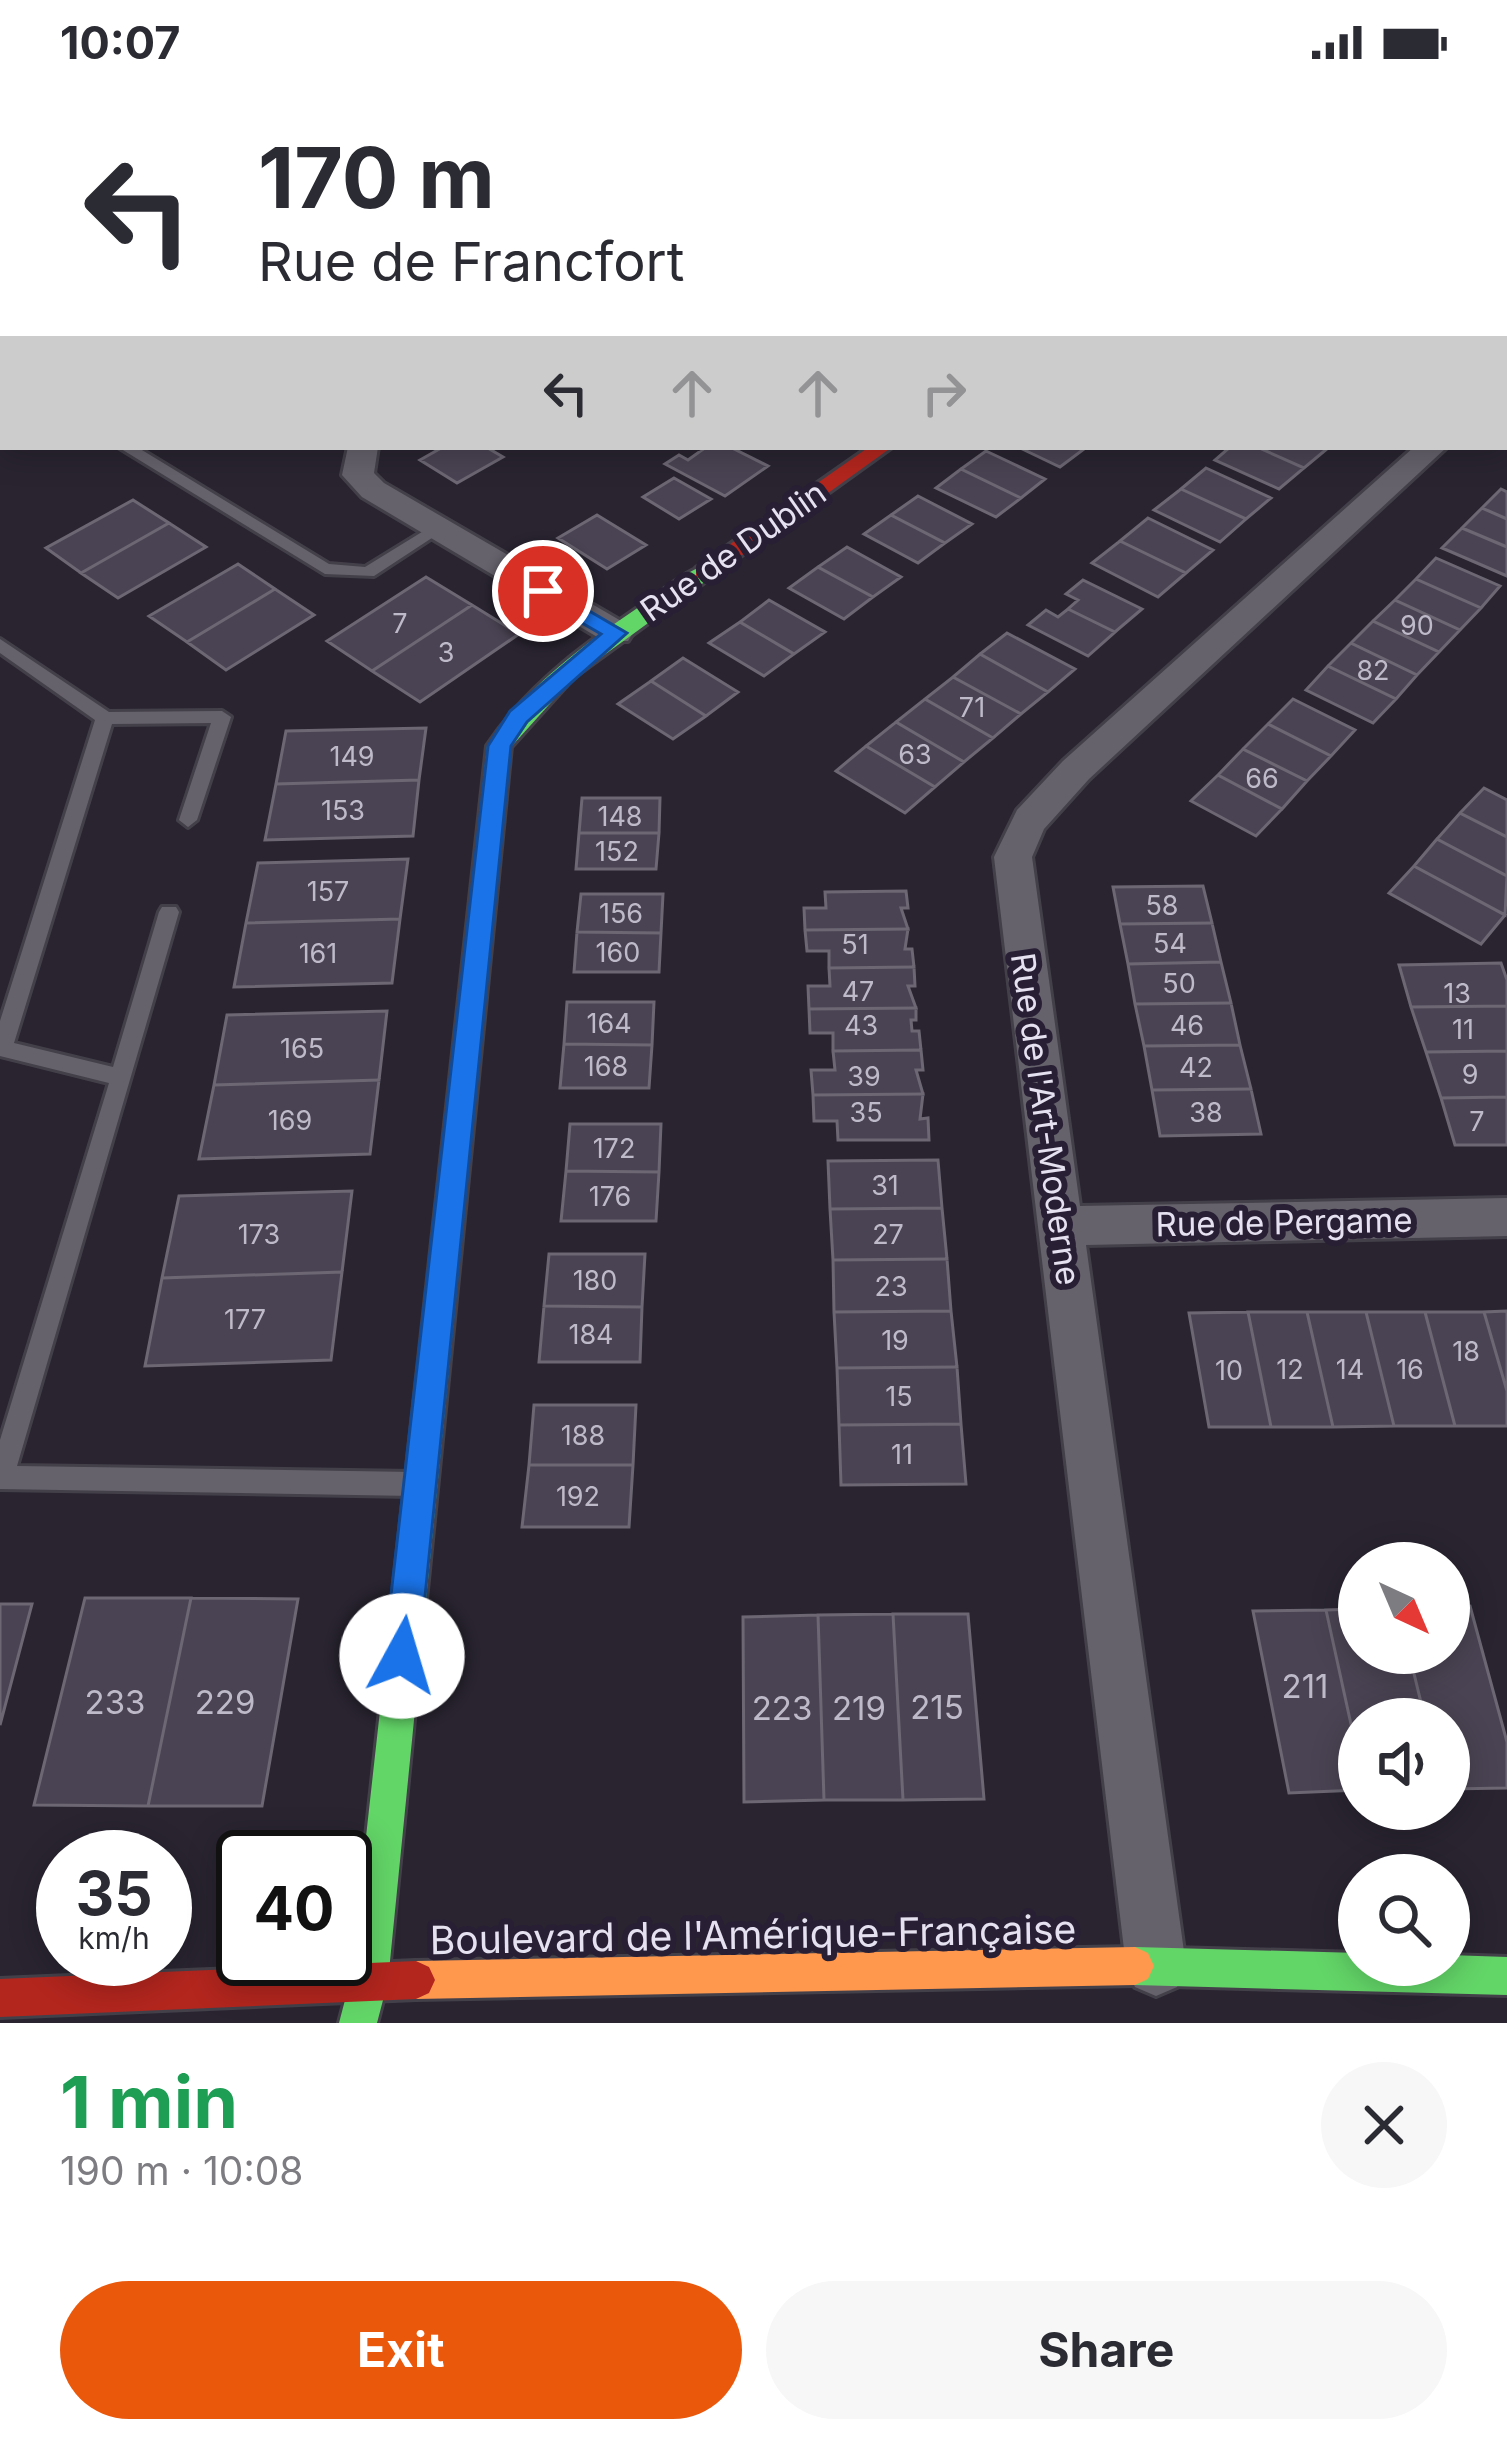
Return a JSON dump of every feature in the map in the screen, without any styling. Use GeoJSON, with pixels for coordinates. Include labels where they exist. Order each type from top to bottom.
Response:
{"type":"FeatureCollection","features":[{"type":"Feature","properties":{"kind":"street"},"geometry":{"type":"LineString","coordinates":[[362,450],[358,475],[373,490],[616,633]]}},
{"type":"Feature","properties":{"kind":"street","name":"Rue de Dublin"},"geometry":{"type":"LineString","coordinates":[[369,2009],[419,1484],[500,746],[518,717],[616,633],[877,450]]}},
{"type":"Feature","properties":{"kind":"street","name":"Rue de l'Art-Moderne"},"geometry":{"type":"LineString","coordinates":[[1156,1966],[1012,872],[1020,834],[1076,770],[1429,450]]}},
{"type":"Feature","properties":{"kind":"street","name":"Rue de Pergame"},"geometry":{"type":"LineString","coordinates":[[1061,1226],[1507,1217]]}},
{"type":"Feature","properties":{"kind":"street","name":"Boulevard de l'Amérique-Française"},"geometry":{"type":"LineString","coordinates":[[0,1998],[369,2009],[1156,1966],[1507,1976]]}},
{"type":"Feature","properties":{"kind":"lane"},"geometry":{"type":"LineString","coordinates":[[131,450],[325,568],[368,572],[436,530]]}},
{"type":"Feature","properties":{"kind":"lane"},"geometry":{"type":"LineString","coordinates":[[0,645],[105,718],[222,717],[188,820]]}},
{"type":"Feature","properties":{"kind":"lane"},"geometry":{"type":"LineString","coordinates":[[105,718],[2,1048],[121,1077]]}},
{"type":"Feature","properties":{"kind":"lane"},"geometry":{"type":"LineString","coordinates":[[169,912],[1,1478],[419,1484]]}},
{"type":"Feature","properties":{"kind":"building"},"geometry":{"type":"Polygon","coordinates":[[[438,450],[491,450],[503,457],[457,483],[420,460],[438,450]]]}},
{"type":"Feature","properties":{"kind":"building"},"geometry":{"type":"Polygon","coordinates":[[[702,450],[736,450],[768,466],[725,496],[665,464],[679,455],[688,460],[702,450]]]}},
{"type":"Feature","properties":{"kind":"building"},"geometry":{"type":"Polygon","coordinates":[[[1024,450],[1083,450],[1060,467],[1024,450]]]}},
{"type":"Feature","properties":{"kind":"building"},"geometry":{"type":"Polygon","coordinates":[[[1227,450],[1264,450],[1304,468],[1279,489],[1215,460],[1227,450]]]}},
{"type":"Feature","properties":{"kind":"building"},"geometry":{"type":"Polygon","coordinates":[[[1264,450],[1326,450],[1304,468],[1264,450]]]}},
{"type":"Feature","properties":{"kind":"building"},"geometry":{"type":"Polygon","coordinates":[[[986,451],[1045,479],[1021,498],[961,469],[986,451]]]}},
{"type":"Feature","properties":{"kind":"building"},"geometry":{"type":"Polygon","coordinates":[[[1206,468],[1271,498],[1246,519],[1181,489],[1206,468]]]}},
{"type":"Feature","properties":{"kind":"building"},"geometry":{"type":"Polygon","coordinates":[[[961,469],[1021,498],[996,517],[936,488],[961,469]]]}},
{"type":"Feature","properties":{"kind":"building"},"geometry":{"type":"Polygon","coordinates":[[[674,478],[711,499],[679,519],[643,497],[674,478]]]}},
{"type":"Feature","properties":{"kind":"building"},"geometry":{"type":"Polygon","coordinates":[[[1181,489],[1246,519],[1220,542],[1154,510],[1181,489]]]}},
{"type":"Feature","properties":{"kind":"building"},"geometry":{"type":"Polygon","coordinates":[[[1501,489],[1507,492],[1507,519],[1482,508],[1501,489]]]}},
{"type":"Feature","properties":{"kind":"building"},"geometry":{"type":"Polygon","coordinates":[[[918,496],[972,524],[945,543],[891,515],[918,496]]]}},
{"type":"Feature","properties":{"kind":"building"},"geometry":{"type":"Polygon","coordinates":[[[133,500],[169,523],[81,573],[46,548],[133,500]]]}},
{"type":"Feature","properties":{"kind":"building"},"geometry":{"type":"Polygon","coordinates":[[[1482,508],[1507,519],[1507,547],[1462,528],[1482,508]]]}},
{"type":"Feature","properties":{"kind":"building"},"geometry":{"type":"Polygon","coordinates":[[[597,515],[646,545],[607,569],[558,538],[597,515]]]}},
{"type":"Feature","properties":{"kind":"building"},"geometry":{"type":"Polygon","coordinates":[[[891,515],[945,543],[918,563],[864,534],[891,515]]]}},
{"type":"Feature","properties":{"kind":"building"},"geometry":{"type":"Polygon","coordinates":[[[1148,518],[1213,550],[1186,573],[1120,541],[1148,518]]]}},
{"type":"Feature","properties":{"kind":"building"},"geometry":{"type":"Polygon","coordinates":[[[169,523],[206,547],[118,598],[81,573],[169,523]]]}},
{"type":"Feature","properties":{"kind":"building"},"geometry":{"type":"Polygon","coordinates":[[[1462,528],[1507,547],[1507,576],[1442,548],[1462,528]]]}},
{"type":"Feature","properties":{"kind":"building"},"geometry":{"type":"Polygon","coordinates":[[[1120,541],[1186,573],[1158,597],[1092,563],[1120,541]]]}},
{"type":"Feature","properties":{"kind":"building"},"geometry":{"type":"Polygon","coordinates":[[[847,547],[901,577],[873,597],[818,567],[847,547]]]}},
{"type":"Feature","properties":{"kind":"building"},"geometry":{"type":"Polygon","coordinates":[[[1436,558],[1500,586],[1481,608],[1416,579],[1436,558]]]}},
{"type":"Feature","properties":{"kind":"building"},"geometry":{"type":"Polygon","coordinates":[[[238,564],[275,589],[187,642],[149,616],[238,564]]]}},
{"type":"Feature","properties":{"kind":"building"},"geometry":{"type":"Polygon","coordinates":[[[818,567],[873,597],[844,619],[789,588],[818,567]]]}},
{"type":"Feature","properties":{"kind":"building"},"geometry":{"type":"Polygon","coordinates":[[[426,577],[472,605],[372,671],[327,641],[426,577]]]}},
{"type":"Feature","properties":{"kind":"building"},"geometry":{"type":"Polygon","coordinates":[[[1416,579],[1481,608],[1460,630],[1395,600],[1416,579]]]}},
{"type":"Feature","properties":{"kind":"building"},"geometry":{"type":"Polygon","coordinates":[[[1083,580],[1142,609],[1115,632],[1068,609],[1078,600],[1066,594],[1083,580]]]}},
{"type":"Feature","properties":{"kind":"building"},"geometry":{"type":"Polygon","coordinates":[[[275,589],[314,615],[226,670],[187,642],[275,589]]]}},
{"type":"Feature","properties":{"kind":"building"},"geometry":{"type":"Polygon","coordinates":[[[769,600],[825,632],[794,654],[740,622],[769,600]]]}},
{"type":"Feature","properties":{"kind":"building"},"geometry":{"type":"Polygon","coordinates":[[[1395,600],[1460,630],[1439,652],[1373,621],[1395,600]]]}},
{"type":"Feature","properties":{"kind":"building"},"geometry":{"type":"Polygon","coordinates":[[[472,605],[519,634],[420,702],[372,671],[472,605]]]}},
{"type":"Feature","properties":{"kind":"building"},"geometry":{"type":"Polygon","coordinates":[[[1068,609],[1115,632],[1088,656],[1028,625],[1046,610],[1058,617],[1068,609]]]}},
{"type":"Feature","properties":{"kind":"building"},"geometry":{"type":"Polygon","coordinates":[[[1373,621],[1439,652],[1417,675],[1351,643],[1373,621]]]}},
{"type":"Feature","properties":{"kind":"building"},"geometry":{"type":"Polygon","coordinates":[[[740,622],[794,654],[764,676],[709,643],[740,622]]]}},
{"type":"Feature","properties":{"kind":"building"},"geometry":{"type":"Polygon","coordinates":[[[1007,633],[1075,669],[1048,692],[980,654],[1007,633]]]}},
{"type":"Feature","properties":{"kind":"building"},"geometry":{"type":"Polygon","coordinates":[[[1351,643],[1417,675],[1396,699],[1328,666],[1351,643]]]}},
{"type":"Feature","properties":{"kind":"building"},"geometry":{"type":"Polygon","coordinates":[[[980,654],[1048,692],[1021,714],[953,677],[980,654]]]}},
{"type":"Feature","properties":{"kind":"building"},"geometry":{"type":"Polygon","coordinates":[[[683,658],[738,692],[706,716],[651,681],[683,658]]]}},
{"type":"Feature","properties":{"kind":"building"},"geometry":{"type":"Polygon","coordinates":[[[1328,666],[1396,699],[1373,723],[1306,690],[1328,666]]]}},
{"type":"Feature","properties":{"kind":"building"},"geometry":{"type":"Polygon","coordinates":[[[953,677],[1021,714],[993,738],[925,699],[953,677]]]}},
{"type":"Feature","properties":{"kind":"building"},"geometry":{"type":"Polygon","coordinates":[[[651,681],[706,716],[673,739],[618,704],[651,681]]]}},
{"type":"Feature","properties":{"kind":"building"},"geometry":{"type":"Polygon","coordinates":[[[925,699],[993,738],[964,762],[896,722],[925,699]]]}},
{"type":"Feature","properties":{"kind":"building"},"geometry":{"type":"Polygon","coordinates":[[[1293,699],[1355,730],[1331,756],[1268,724],[1293,699]]]}},
{"type":"Feature","properties":{"kind":"building"},"geometry":{"type":"Polygon","coordinates":[[[896,722],[964,762],[935,787],[866,746],[896,722]]]}},
{"type":"Feature","properties":{"kind":"building"},"geometry":{"type":"Polygon","coordinates":[[[1268,724],[1331,756],[1307,781],[1243,749],[1268,724]]]}},
{"type":"Feature","properties":{"kind":"building"},"geometry":{"type":"Polygon","coordinates":[[[426,728],[419,780],[276,784],[286,731],[426,728]]]}},
{"type":"Feature","properties":{"kind":"building"},"geometry":{"type":"Polygon","coordinates":[[[866,746],[935,787],[905,813],[836,771],[866,746]]]}},
{"type":"Feature","properties":{"kind":"building"},"geometry":{"type":"Polygon","coordinates":[[[1243,749],[1307,781],[1282,809],[1218,775],[1243,749]]]}},
{"type":"Feature","properties":{"kind":"building"},"geometry":{"type":"Polygon","coordinates":[[[1218,775],[1282,809],[1256,836],[1191,801],[1218,775]]]}},
{"type":"Feature","properties":{"kind":"building"},"geometry":{"type":"Polygon","coordinates":[[[419,780],[413,836],[265,840],[276,784],[419,780]]]}},
{"type":"Feature","properties":{"kind":"building"},"geometry":{"type":"Polygon","coordinates":[[[1484,788],[1507,800],[1507,837],[1460,813],[1484,788]]]}},
{"type":"Feature","properties":{"kind":"building"},"geometry":{"type":"Polygon","coordinates":[[[582,798],[660,798],[659,833],[579,833],[582,798]]]}},
{"type":"Feature","properties":{"kind":"building"},"geometry":{"type":"Polygon","coordinates":[[[1460,813],[1507,837],[1507,876],[1437,839],[1460,813]]]}},
{"type":"Feature","properties":{"kind":"building"},"geometry":{"type":"Polygon","coordinates":[[[579,833],[659,833],[656,869],[576,869],[579,833]]]}},
{"type":"Feature","properties":{"kind":"building"},"geometry":{"type":"Polygon","coordinates":[[[1437,839],[1507,876],[1505,915],[1414,866],[1437,839]]]}},
{"type":"Feature","properties":{"kind":"building"},"geometry":{"type":"Polygon","coordinates":[[[408,859],[400,919],[246,923],[258,863],[408,859]]]}},
{"type":"Feature","properties":{"kind":"building"},"geometry":{"type":"Polygon","coordinates":[[[1414,866],[1505,915],[1481,944],[1389,893],[1414,866]]]}},
{"type":"Feature","properties":{"kind":"building"},"geometry":{"type":"Polygon","coordinates":[[[1203,886],[1212,923],[1120,924],[1113,887],[1203,886]]]}},
{"type":"Feature","properties":{"kind":"building"},"geometry":{"type":"Polygon","coordinates":[[[906,891],[908,908],[901,908],[908,929],[805,930],[804,908],[826,908],[825,892],[906,891]]]}},
{"type":"Feature","properties":{"kind":"building"},"geometry":{"type":"Polygon","coordinates":[[[581,894],[663,894],[661,933],[577,932],[581,894]]]}},
{"type":"Feature","properties":{"kind":"building"},"geometry":{"type":"Polygon","coordinates":[[[400,919],[392,983],[234,987],[246,923],[400,919]]]}},
{"type":"Feature","properties":{"kind":"building"},"geometry":{"type":"Polygon","coordinates":[[[1212,923],[1221,962],[1128,964],[1120,924],[1212,923]]]}},
{"type":"Feature","properties":{"kind":"building"},"geometry":{"type":"Polygon","coordinates":[[[908,929],[905,949],[912,949],[914,967],[829,968],[829,951],[807,951],[805,930],[908,929]]]}},
{"type":"Feature","properties":{"kind":"building"},"geometry":{"type":"Polygon","coordinates":[[[577,932],[661,933],[659,972],[574,972],[577,932]]]}},
{"type":"Feature","properties":{"kind":"building"},"geometry":{"type":"Polygon","coordinates":[[[1221,962],[1231,1003],[1135,1004],[1128,964],[1221,962]]]}},
{"type":"Feature","properties":{"kind":"building"},"geometry":{"type":"Polygon","coordinates":[[[1501,963],[1507,1006],[1411,1007],[1399,965],[1501,963]]]}},
{"type":"Feature","properties":{"kind":"building"},"geometry":{"type":"Polygon","coordinates":[[[914,967],[915,986],[908,986],[916,1008],[809,1009],[808,986],[830,986],[829,968],[914,967]]]}},
{"type":"Feature","properties":{"kind":"building"},"geometry":{"type":"Polygon","coordinates":[[[567,1002],[654,1002],[652,1045],[564,1044],[567,1002]]]}},
{"type":"Feature","properties":{"kind":"building"},"geometry":{"type":"Polygon","coordinates":[[[1231,1003],[1240,1045],[1144,1046],[1135,1004],[1231,1003]]]}},
{"type":"Feature","properties":{"kind":"building"},"geometry":{"type":"Polygon","coordinates":[[[1507,1006],[1507,1051],[1426,1052],[1411,1007],[1507,1006]]]}},
{"type":"Feature","properties":{"kind":"building"},"geometry":{"type":"Polygon","coordinates":[[[916,1008],[912,1031],[919,1031],[921,1050],[833,1051],[833,1033],[810,1033],[809,1009],[916,1008]]]}},
{"type":"Feature","properties":{"kind":"building"},"geometry":{"type":"Polygon","coordinates":[[[387,1011],[379,1080],[214,1085],[227,1015],[387,1011]]]}},
{"type":"Feature","properties":{"kind":"building"},"geometry":{"type":"Polygon","coordinates":[[[564,1044],[652,1045],[649,1088],[560,1088],[564,1044]]]}},
{"type":"Feature","properties":{"kind":"building"},"geometry":{"type":"Polygon","coordinates":[[[1240,1045],[1251,1089],[1152,1090],[1144,1046],[1240,1045]]]}},
{"type":"Feature","properties":{"kind":"building"},"geometry":{"type":"Polygon","coordinates":[[[921,1050],[923,1070],[916,1070],[923,1094],[813,1095],[811,1070],[835,1070],[833,1051],[921,1050]]]}},
{"type":"Feature","properties":{"kind":"building"},"geometry":{"type":"Polygon","coordinates":[[[1507,1051],[1507,1097],[1441,1098],[1426,1052],[1507,1051]]]}},
{"type":"Feature","properties":{"kind":"building"},"geometry":{"type":"Polygon","coordinates":[[[379,1080],[370,1154],[199,1159],[214,1085],[379,1080]]]}},
{"type":"Feature","properties":{"kind":"building"},"geometry":{"type":"Polygon","coordinates":[[[1251,1089],[1261,1134],[1160,1136],[1152,1090],[1251,1089]]]}},
{"type":"Feature","properties":{"kind":"building"},"geometry":{"type":"Polygon","coordinates":[[[923,1094],[920,1119],[928,1118],[929,1140],[838,1140],[837,1121],[814,1121],[813,1095],[923,1094]]]}},
{"type":"Feature","properties":{"kind":"building"},"geometry":{"type":"Polygon","coordinates":[[[1507,1097],[1507,1145],[1455,1145],[1441,1098],[1507,1097]]]}},
{"type":"Feature","properties":{"kind":"building"},"geometry":{"type":"Polygon","coordinates":[[[570,1124],[661,1124],[659,1172],[566,1171],[570,1124]]]}},
{"type":"Feature","properties":{"kind":"building"},"geometry":{"type":"Polygon","coordinates":[[[938,1160],[942,1208],[830,1209],[828,1161],[938,1160]]]}},
{"type":"Feature","properties":{"kind":"building"},"geometry":{"type":"Polygon","coordinates":[[[566,1171],[659,1172],[656,1221],[561,1221],[566,1171]]]}},
{"type":"Feature","properties":{"kind":"building"},"geometry":{"type":"Polygon","coordinates":[[[352,1191],[342,1272],[162,1278],[179,1196],[352,1191]]]}},
{"type":"Feature","properties":{"kind":"building"},"geometry":{"type":"Polygon","coordinates":[[[942,1208],[947,1259],[833,1260],[830,1209],[942,1208]]]}},
{"type":"Feature","properties":{"kind":"building"},"geometry":{"type":"Polygon","coordinates":[[[549,1254],[645,1254],[642,1307],[544,1306],[549,1254]]]}},
{"type":"Feature","properties":{"kind":"building"},"geometry":{"type":"Polygon","coordinates":[[[947,1259],[951,1311],[834,1312],[833,1260],[947,1259]]]}},
{"type":"Feature","properties":{"kind":"building"},"geometry":{"type":"Polygon","coordinates":[[[342,1272],[331,1360],[145,1366],[162,1278],[342,1272]]]}},
{"type":"Feature","properties":{"kind":"building"},"geometry":{"type":"Polygon","coordinates":[[[544,1306],[642,1307],[640,1362],[539,1362],[544,1306]]]}},
{"type":"Feature","properties":{"kind":"building"},"geometry":{"type":"Polygon","coordinates":[[[951,1311],[957,1367],[837,1368],[834,1312],[951,1311]]]}},
{"type":"Feature","properties":{"kind":"building"},"geometry":{"type":"Polygon","coordinates":[[[1507,1311],[1507,1391],[1484,1312],[1507,1311]]]}},
{"type":"Feature","properties":{"kind":"building"},"geometry":{"type":"Polygon","coordinates":[[[1248,1312],[1307,1312],[1333,1427],[1271,1427],[1248,1312]]]}},
{"type":"Feature","properties":{"kind":"building"},"geometry":{"type":"Polygon","coordinates":[[[1248,1312],[1271,1427],[1209,1427],[1189,1313],[1248,1312]]]}},
{"type":"Feature","properties":{"kind":"building"},"geometry":{"type":"Polygon","coordinates":[[[1307,1312],[1366,1312],[1394,1426],[1333,1427],[1307,1312]]]}},
{"type":"Feature","properties":{"kind":"building"},"geometry":{"type":"Polygon","coordinates":[[[1366,1312],[1425,1312],[1455,1426],[1394,1426],[1366,1312]]]}},
{"type":"Feature","properties":{"kind":"building"},"geometry":{"type":"Polygon","coordinates":[[[1425,1312],[1484,1312],[1507,1391],[1507,1426],[1455,1426],[1425,1312]]]}},
{"type":"Feature","properties":{"kind":"building"},"geometry":{"type":"Polygon","coordinates":[[[957,1367],[961,1424],[839,1425],[837,1368],[957,1367]]]}},
{"type":"Feature","properties":{"kind":"building"},"geometry":{"type":"Polygon","coordinates":[[[534,1405],[636,1405],[633,1465],[529,1465],[534,1405]]]}},
{"type":"Feature","properties":{"kind":"building"},"geometry":{"type":"Polygon","coordinates":[[[961,1424],[966,1484],[841,1485],[839,1425],[961,1424]]]}},
{"type":"Feature","properties":{"kind":"building"},"geometry":{"type":"Polygon","coordinates":[[[529,1465],[633,1465],[629,1527],[522,1527],[529,1465]]]}},
{"type":"Feature","properties":{"kind":"building"},"geometry":{"type":"Polygon","coordinates":[[[85,1598],[191,1598],[148,1806],[34,1805],[85,1598]]]}},
{"type":"Feature","properties":{"kind":"building"},"geometry":{"type":"Polygon","coordinates":[[[191,1598],[298,1599],[262,1806],[148,1806],[191,1598]]]}},
{"type":"Feature","properties":{"kind":"building"},"geometry":{"type":"Polygon","coordinates":[[[0,1604],[32,1604],[0,1725],[0,1604]]]}},
{"type":"Feature","properties":{"kind":"building"},"geometry":{"type":"Polygon","coordinates":[[[1470,1606],[1507,1742],[1507,1788],[1470,1789],[1470,1698],[1420,1698],[1414,1674],[1470,1674],[1470,1606]]]}},
{"type":"Feature","properties":{"kind":"building"},"geometry":{"type":"Polygon","coordinates":[[[1326,1610],[1338,1610],[1338,1665],[1326,1610]]]}},
{"type":"Feature","properties":{"kind":"building"},"geometry":{"type":"Polygon","coordinates":[[[1326,1610],[1345,1698],[1338,1698],[1338,1791],[1289,1793],[1253,1611],[1326,1610]]]}},
{"type":"Feature","properties":{"kind":"building"},"geometry":{"type":"Polygon","coordinates":[[[893,1614],[903,1800],[824,1800],[818,1615],[893,1614]]]}},
{"type":"Feature","properties":{"kind":"building"},"geometry":{"type":"Polygon","coordinates":[[[893,1614],[968,1614],[984,1799],[903,1800],[893,1614]]]}},
{"type":"Feature","properties":{"kind":"building"},"geometry":{"type":"Polygon","coordinates":[[[818,1615],[824,1800],[744,1802],[743,1617],[818,1615]]]}},
{"type":"Feature","properties":{"kind":"building"},"geometry":{"type":"Polygon","coordinates":[[[1340,1674],[1414,1674],[1420,1698],[1345,1698],[1340,1674]]]}},
{"type":"Feature","properties":{"kind":"traffic: fast"},"geometry":{"type":"LineString","coordinates":[[358,2023],[369,1981],[499,746],[566,672],[703,573]]}},
{"type":"Feature","properties":{"kind":"traffic: fast"},"geometry":{"type":"LineString","coordinates":[[1135,1966],[1507,1976]]}},
{"type":"Feature","properties":{"kind":"traffic: slow"},"geometry":{"type":"LineString","coordinates":[[416,1980],[1135,1966]]}},
{"type":"Feature","properties":{"kind":"traffic: jam"},"geometry":{"type":"LineString","coordinates":[[703,573],[878,450]]}},
{"type":"Feature","properties":{"kind":"traffic: jam"},"geometry":{"type":"LineString","coordinates":[[0,1998],[416,1980]]}},
{"type":"Feature","properties":{"kind":"route"},"geometry":{"type":"LineString","coordinates":[[402,1656],[500,746],[518,717],[616,633],[543,591]]}}]}
